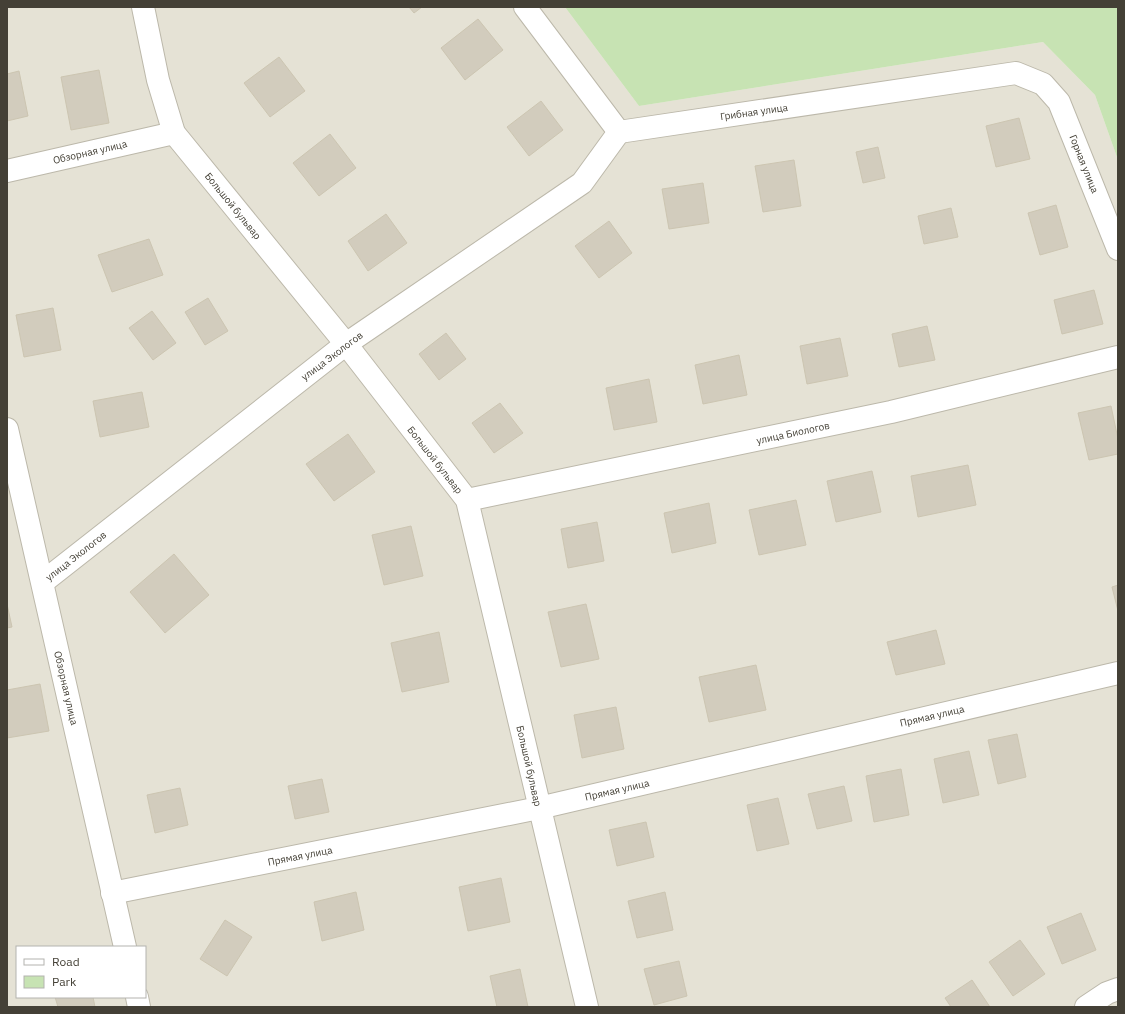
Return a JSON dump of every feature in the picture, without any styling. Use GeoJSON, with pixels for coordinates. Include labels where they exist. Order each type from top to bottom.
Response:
{"type":"FeatureCollection","features":[{"type":"Feature","properties":{"kind":"street","name":"Большой бульвар"},"geometry":{"type":"LineString","coordinates":[[143,7],[158,80],[174,133],[346,344],[466,500],[586,1007]]}},
{"type":"Feature","properties":{"kind":"street"},"geometry":{"type":"LineString","coordinates":[[525,7],[618,132]]}},
{"type":"Feature","properties":{"kind":"street","name":"Грибная улица"},"geometry":{"type":"LineString","coordinates":[[618,132],[1016,74],[1043,84]]}},
{"type":"Feature","properties":{"kind":"street","name":"Горная улица"},"geometry":{"type":"LineString","coordinates":[[1043,84],[1059,102],[1118,249]]}},
{"type":"Feature","properties":{"kind":"street","name":"улица Экологов"},"geometry":{"type":"LineString","coordinates":[[43,582],[346,344],[582,182],[618,132]]}},
{"type":"Feature","properties":{"kind":"street","name":"Обзорная улица"},"geometry":{"type":"LineString","coordinates":[[7,170],[174,133]]}},
{"type":"Feature","properties":{"kind":"street","name":"улица Биологов"},"geometry":{"type":"LineString","coordinates":[[466,500],[891,412],[1118,357]]}},
{"type":"Feature","properties":{"kind":"street","name":"Обзорная улица"},"geometry":{"type":"LineString","coordinates":[[7,428],[125,946]]}},
{"type":"Feature","properties":{"kind":"street","name":"Прямая улица"},"geometry":{"type":"LineString","coordinates":[[112,893],[539,808],[1118,672]]}},
{"type":"Feature","properties":{"kind":"street"},"geometry":{"type":"LineString","coordinates":[[1086,1007],[1107,993],[1118,989]]}},
{"type":"Feature","properties":{"kind":"shaded area"},"geometry":{"type":"Polygon","coordinates":[[[7,7],[565,7],[639,106],[1043,42],[1095,95],[1118,160],[1118,1007],[7,1007],[7,7]]]}},
{"type":"Feature","properties":{"kind":"green space"},"geometry":{"type":"Polygon","coordinates":[[[565,7],[1118,7],[1118,160],[1095,95],[1043,42],[639,106],[565,7]]]}},
{"type":"Feature","properties":{"kind":"building"},"geometry":{"type":"Polygon","coordinates":[[[409,7],[422,7],[414,13],[409,7]]]}},
{"type":"Feature","properties":{"kind":"building"},"geometry":{"type":"Polygon","coordinates":[[[478,19],[503,50],[465,80],[441,48],[478,19]]]}},
{"type":"Feature","properties":{"kind":"building"},"geometry":{"type":"Polygon","coordinates":[[[279,57],[305,91],[270,117],[244,83],[279,57]]]}},
{"type":"Feature","properties":{"kind":"building"},"geometry":{"type":"Polygon","coordinates":[[[99,70],[109,123],[71,130],[61,77],[99,70]]]}},
{"type":"Feature","properties":{"kind":"building"},"geometry":{"type":"Polygon","coordinates":[[[19,71],[28,116],[7,121],[7,74],[19,71]]]}},
{"type":"Feature","properties":{"kind":"building"},"geometry":{"type":"Polygon","coordinates":[[[541,101],[563,130],[529,156],[507,127],[541,101]]]}},
{"type":"Feature","properties":{"kind":"building"},"geometry":{"type":"Polygon","coordinates":[[[1019,118],[1030,159],[996,167],[986,126],[1019,118]]]}},
{"type":"Feature","properties":{"kind":"building"},"geometry":{"type":"Polygon","coordinates":[[[330,134],[356,168],[319,196],[293,163],[330,134]]]}},
{"type":"Feature","properties":{"kind":"building"},"geometry":{"type":"Polygon","coordinates":[[[878,147],[885,178],[863,183],[856,152],[878,147]]]}},
{"type":"Feature","properties":{"kind":"building"},"geometry":{"type":"Polygon","coordinates":[[[794,160],[801,206],[763,212],[755,166],[794,160]]]}},
{"type":"Feature","properties":{"kind":"building"},"geometry":{"type":"Polygon","coordinates":[[[703,183],[709,223],[669,229],[662,189],[703,183]]]}},
{"type":"Feature","properties":{"kind":"building"},"geometry":{"type":"Polygon","coordinates":[[[1056,205],[1068,247],[1040,255],[1028,213],[1056,205]]]}},
{"type":"Feature","properties":{"kind":"building"},"geometry":{"type":"Polygon","coordinates":[[[951,208],[958,237],[924,244],[918,216],[951,208]]]}},
{"type":"Feature","properties":{"kind":"building"},"geometry":{"type":"Polygon","coordinates":[[[386,214],[407,243],[368,271],[348,241],[386,214]]]}},
{"type":"Feature","properties":{"kind":"building"},"geometry":{"type":"Polygon","coordinates":[[[609,221],[632,253],[599,278],[575,246],[609,221]]]}},
{"type":"Feature","properties":{"kind":"building"},"geometry":{"type":"Polygon","coordinates":[[[149,239],[163,275],[112,292],[98,255],[149,239]]]}},
{"type":"Feature","properties":{"kind":"building"},"geometry":{"type":"Polygon","coordinates":[[[1094,290],[1103,324],[1062,334],[1054,300],[1094,290]]]}},
{"type":"Feature","properties":{"kind":"building"},"geometry":{"type":"Polygon","coordinates":[[[208,298],[228,331],[205,345],[185,312],[208,298]]]}},
{"type":"Feature","properties":{"kind":"building"},"geometry":{"type":"Polygon","coordinates":[[[53,308],[61,350],[24,357],[16,315],[53,308]]]}},
{"type":"Feature","properties":{"kind":"building"},"geometry":{"type":"Polygon","coordinates":[[[152,311],[176,343],[153,360],[129,328],[152,311]]]}},
{"type":"Feature","properties":{"kind":"building"},"geometry":{"type":"Polygon","coordinates":[[[927,326],[935,360],[899,367],[892,334],[927,326]]]}},
{"type":"Feature","properties":{"kind":"building"},"geometry":{"type":"Polygon","coordinates":[[[446,333],[466,359],[439,380],[419,354],[446,333]]]}},
{"type":"Feature","properties":{"kind":"building"},"geometry":{"type":"Polygon","coordinates":[[[840,338],[848,376],[807,384],[800,346],[840,338]]]}},
{"type":"Feature","properties":{"kind":"building"},"geometry":{"type":"Polygon","coordinates":[[[739,355],[747,395],[703,404],[695,365],[739,355]]]}},
{"type":"Feature","properties":{"kind":"building"},"geometry":{"type":"Polygon","coordinates":[[[649,379],[657,422],[614,430],[606,388],[649,379]]]}},
{"type":"Feature","properties":{"kind":"building"},"geometry":{"type":"Polygon","coordinates":[[[142,392],[149,427],[100,437],[93,401],[142,392]]]}},
{"type":"Feature","properties":{"kind":"building"},"geometry":{"type":"Polygon","coordinates":[[[500,403],[523,433],[494,453],[472,423],[500,403]]]}},
{"type":"Feature","properties":{"kind":"building"},"geometry":{"type":"Polygon","coordinates":[[[1111,406],[1118,439],[1118,454],[1089,460],[1078,413],[1111,406]]]}},
{"type":"Feature","properties":{"kind":"building"},"geometry":{"type":"Polygon","coordinates":[[[348,434],[375,472],[334,501],[306,464],[348,434]]]}},
{"type":"Feature","properties":{"kind":"building"},"geometry":{"type":"Polygon","coordinates":[[[968,465],[976,505],[918,517],[911,476],[968,465]]]}},
{"type":"Feature","properties":{"kind":"building"},"geometry":{"type":"Polygon","coordinates":[[[872,471],[881,512],[836,522],[827,481],[872,471]]]}},
{"type":"Feature","properties":{"kind":"building"},"geometry":{"type":"Polygon","coordinates":[[[796,500],[806,545],[759,555],[749,510],[796,500]]]}},
{"type":"Feature","properties":{"kind":"building"},"geometry":{"type":"Polygon","coordinates":[[[709,503],[716,543],[672,553],[664,513],[709,503]]]}},
{"type":"Feature","properties":{"kind":"building"},"geometry":{"type":"Polygon","coordinates":[[[597,522],[604,561],[568,568],[561,529],[597,522]]]}},
{"type":"Feature","properties":{"kind":"building"},"geometry":{"type":"Polygon","coordinates":[[[411,526],[423,576],[384,585],[372,535],[411,526]]]}},
{"type":"Feature","properties":{"kind":"building"},"geometry":{"type":"Polygon","coordinates":[[[174,554],[209,595],[165,633],[130,592],[174,554]]]}},
{"type":"Feature","properties":{"kind":"building"},"geometry":{"type":"Polygon","coordinates":[[[1118,585],[1118,611],[1112,587],[1118,585]]]}},
{"type":"Feature","properties":{"kind":"building"},"geometry":{"type":"Polygon","coordinates":[[[7,604],[12,627],[7,628],[7,604]]]}},
{"type":"Feature","properties":{"kind":"building"},"geometry":{"type":"Polygon","coordinates":[[[586,604],[599,659],[561,667],[548,612],[586,604]]]}},
{"type":"Feature","properties":{"kind":"building"},"geometry":{"type":"Polygon","coordinates":[[[936,630],[945,664],[896,675],[887,642],[936,630]]]}},
{"type":"Feature","properties":{"kind":"building"},"geometry":{"type":"Polygon","coordinates":[[[439,632],[449,682],[402,692],[391,643],[439,632]]]}},
{"type":"Feature","properties":{"kind":"building"},"geometry":{"type":"Polygon","coordinates":[[[756,665],[766,710],[709,722],[699,677],[756,665]]]}},
{"type":"Feature","properties":{"kind":"building"},"geometry":{"type":"Polygon","coordinates":[[[40,684],[49,731],[7,738],[7,690],[40,684]]]}},
{"type":"Feature","properties":{"kind":"building"},"geometry":{"type":"Polygon","coordinates":[[[616,707],[624,749],[582,758],[574,715],[616,707]]]}},
{"type":"Feature","properties":{"kind":"building"},"geometry":{"type":"Polygon","coordinates":[[[1017,734],[1026,777],[998,784],[988,740],[1017,734]]]}},
{"type":"Feature","properties":{"kind":"building"},"geometry":{"type":"Polygon","coordinates":[[[969,751],[979,795],[943,803],[934,759],[969,751]]]}},
{"type":"Feature","properties":{"kind":"building"},"geometry":{"type":"Polygon","coordinates":[[[901,769],[909,815],[874,822],[866,776],[901,769]]]}},
{"type":"Feature","properties":{"kind":"building"},"geometry":{"type":"Polygon","coordinates":[[[322,779],[329,812],[295,819],[288,786],[322,779]]]}},
{"type":"Feature","properties":{"kind":"building"},"geometry":{"type":"Polygon","coordinates":[[[844,786],[852,821],[817,829],[808,794],[844,786]]]}},
{"type":"Feature","properties":{"kind":"building"},"geometry":{"type":"Polygon","coordinates":[[[180,788],[188,825],[155,833],[147,795],[180,788]]]}},
{"type":"Feature","properties":{"kind":"building"},"geometry":{"type":"Polygon","coordinates":[[[778,798],[789,844],[757,851],[747,805],[778,798]]]}},
{"type":"Feature","properties":{"kind":"building"},"geometry":{"type":"Polygon","coordinates":[[[646,822],[654,857],[617,866],[609,830],[646,822]]]}},
{"type":"Feature","properties":{"kind":"building"},"geometry":{"type":"Polygon","coordinates":[[[501,878],[510,922],[468,931],[459,887],[501,878]]]}},
{"type":"Feature","properties":{"kind":"building"},"geometry":{"type":"Polygon","coordinates":[[[356,892],[364,930],[322,941],[314,902],[356,892]]]}},
{"type":"Feature","properties":{"kind":"building"},"geometry":{"type":"Polygon","coordinates":[[[665,892],[673,930],[637,938],[628,901],[665,892]]]}},
{"type":"Feature","properties":{"kind":"building"},"geometry":{"type":"Polygon","coordinates":[[[1081,913],[1096,950],[1062,964],[1047,927],[1081,913]]]}},
{"type":"Feature","properties":{"kind":"building"},"geometry":{"type":"Polygon","coordinates":[[[225,920],[252,937],[227,976],[200,959],[225,920]]]}},
{"type":"Feature","properties":{"kind":"building"},"geometry":{"type":"Polygon","coordinates":[[[1020,940],[1045,974],[1013,996],[989,962],[1020,940]]]}},
{"type":"Feature","properties":{"kind":"building"},"geometry":{"type":"Polygon","coordinates":[[[679,961],[687,996],[654,1005],[644,969],[679,961]]]}},
{"type":"Feature","properties":{"kind":"building"},"geometry":{"type":"Polygon","coordinates":[[[520,969],[528,1007],[497,1007],[490,976],[520,969]]]}},
{"type":"Feature","properties":{"kind":"building"},"geometry":{"type":"Polygon","coordinates":[[[972,980],[990,1007],[951,1007],[945,998],[972,980]]]}},
{"type":"Feature","properties":{"kind":"building"},"geometry":{"type":"Polygon","coordinates":[[[55,998],[93,998],[95,1007],[58,1007],[55,998]]]}}]}
